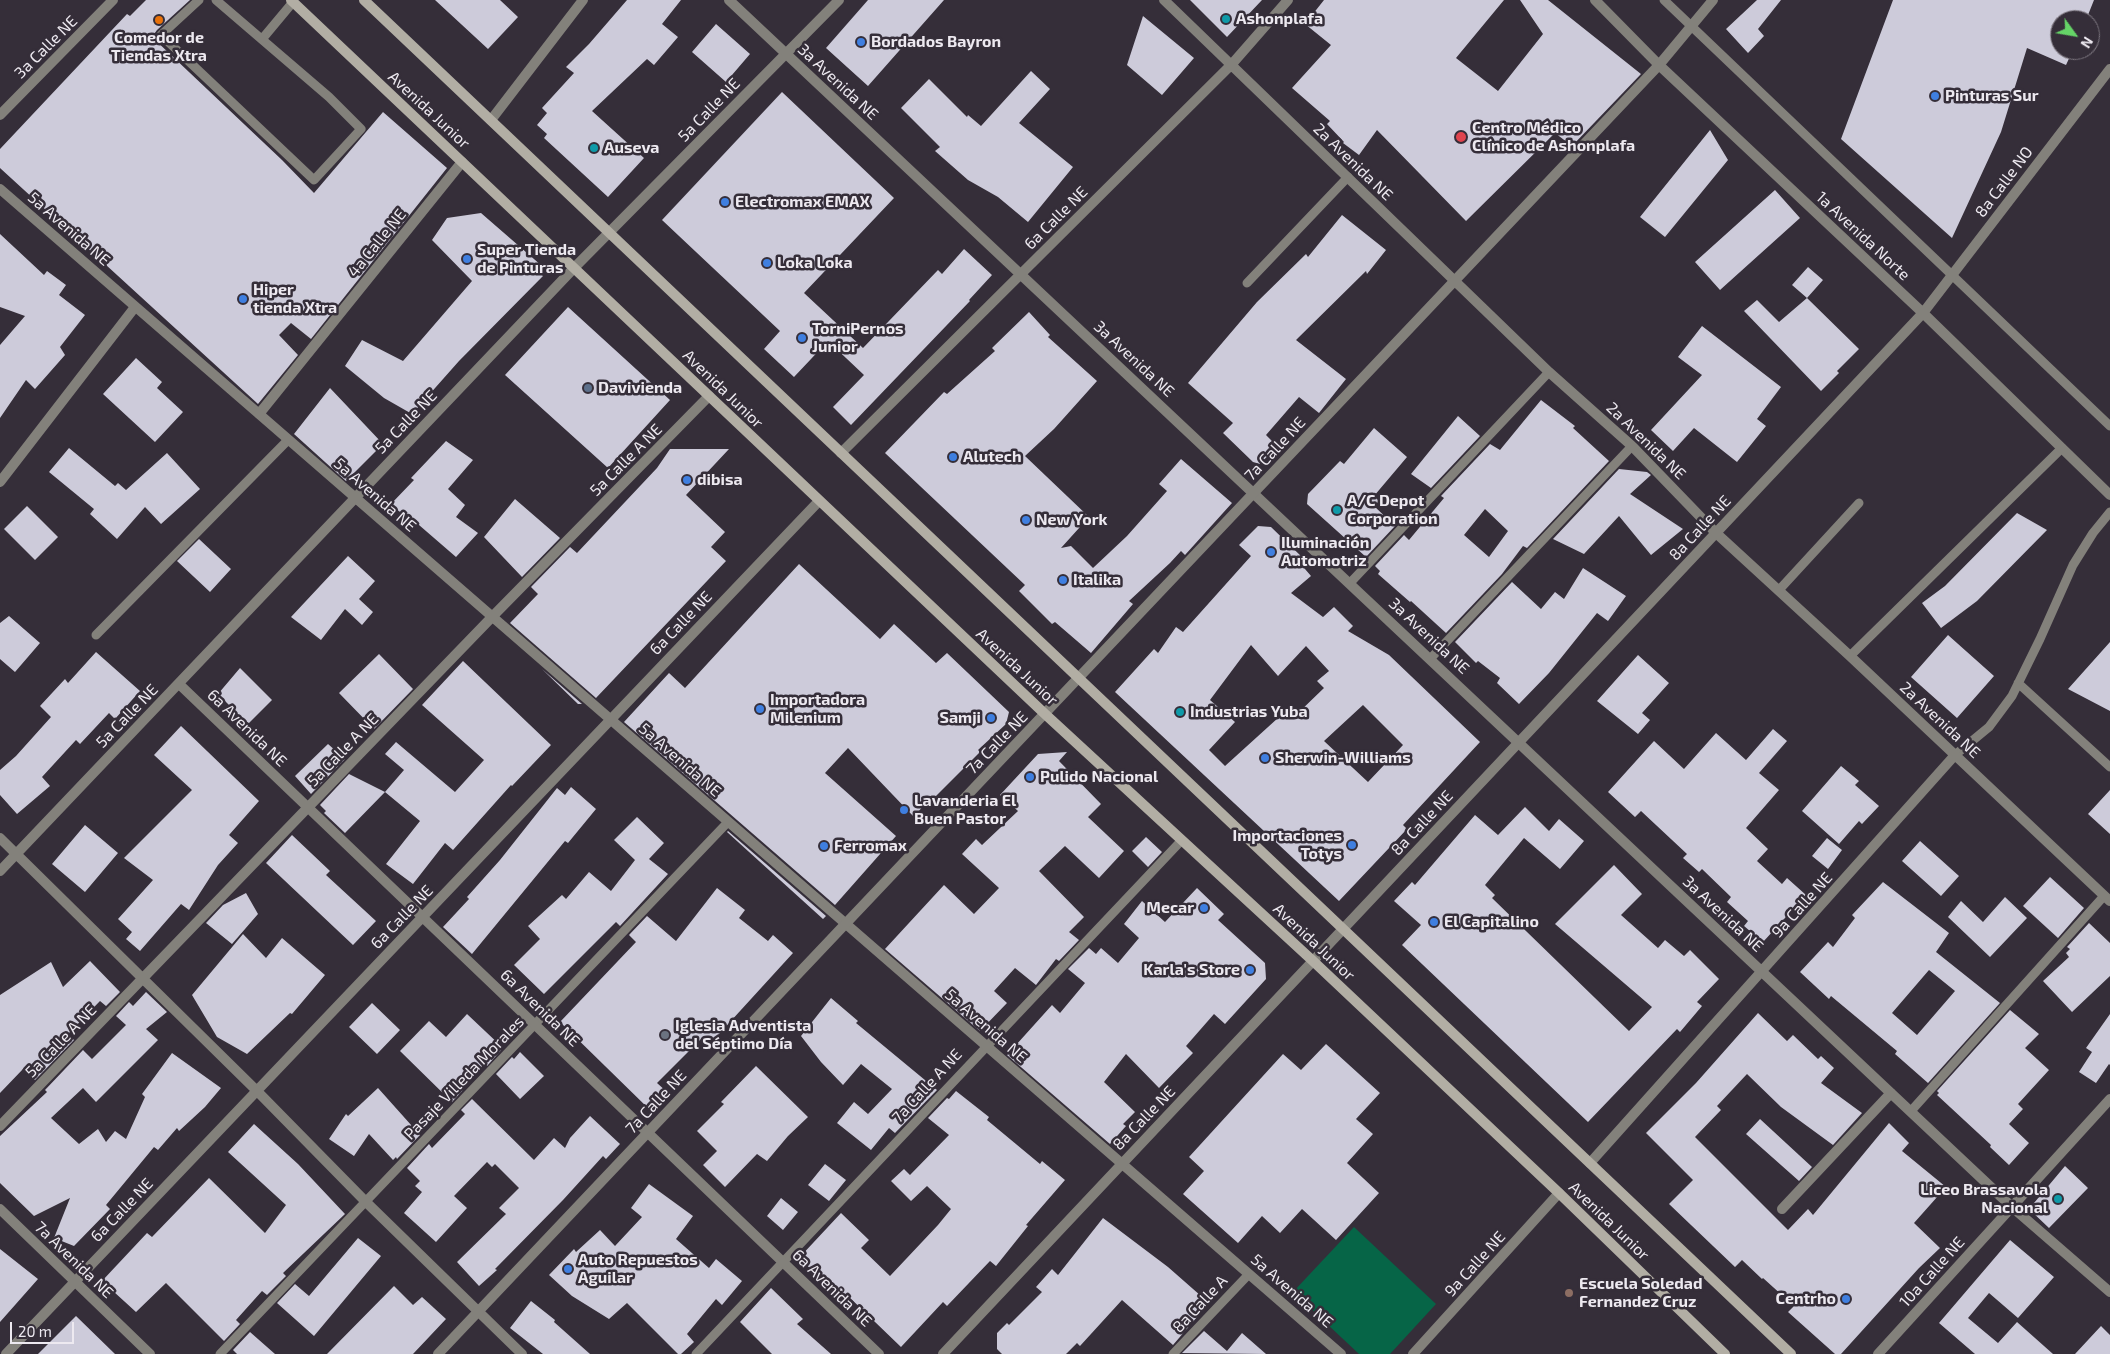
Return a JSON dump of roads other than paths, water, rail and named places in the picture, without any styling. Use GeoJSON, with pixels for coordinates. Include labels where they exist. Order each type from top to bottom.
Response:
{"type":"FeatureCollection","features":[{"type":"Feature","properties":{"kind":"main road","name":"Avenida Junior"},"geometry":{"type":"LineString","coordinates":[[364,0],[1791,1354]]}},
{"type":"Feature","properties":{"kind":"main road","name":"Avenida Junior"},"geometry":{"type":"LineString","coordinates":[[292,1],[1044,714],[1313,961],[1559,1193],[1725,1354]]}},
{"type":"Feature","properties":{"kind":"street","name":"3a Calle NE"},"geometry":{"type":"LineString","coordinates":[[0,115],[113,0]]}},
{"type":"Feature","properties":{"kind":"street"},"geometry":{"type":"LineString","coordinates":[[491,120],[583,0]]}},
{"type":"Feature","properties":{"kind":"street","name":"3a Avenida NE"},"geometry":{"type":"LineString","coordinates":[[729,0],[1891,1093],[2012,1206],[2110,1292]]}},
{"type":"Feature","properties":{"kind":"street","name":"5a Calle NE"},"geometry":{"type":"LineString","coordinates":[[0,871],[574,268],[839,0]]}},
{"type":"Feature","properties":{"kind":"street","name":"2a Avenida NE"},"geometry":{"type":"LineString","coordinates":[[1164,0],[1232,64],[1454,282],[1549,372],[1632,446],[1716,532],[2107,898]]}},
{"type":"Feature","properties":{"kind":"street","name":"6a Calle NE"},"geometry":{"type":"LineString","coordinates":[[841,453],[1232,64],[1288,0]]}},
{"type":"Feature","properties":{"kind":"street","name":"1a Avenida Norte"},"geometry":{"type":"LineString","coordinates":[[1595,0],[1659,65],[1923,313],[2110,495]]}},
{"type":"Feature","properties":{"kind":"street","name":"7a Calle NE"},"geometry":{"type":"LineString","coordinates":[[438,1354],[1659,65],[1713,0]]}},
{"type":"Feature","properties":{"kind":"street","name":"8a Calle NO"},"geometry":{"type":"LineString","coordinates":[[1923,313],[2110,69]]}},
{"type":"Feature","properties":{"kind":"street","name":"4a Calle NE"},"geometry":{"type":"LineString","coordinates":[[259,414],[462,162]]}},
{"type":"Feature","properties":{"kind":"street","name":"5a Avenida NE"},"geometry":{"type":"LineString","coordinates":[[0,190],[1341,1354]]}},
{"type":"Feature","properties":{"kind":"street"},"geometry":{"type":"LineString","coordinates":[[0,482],[135,307]]}},
{"type":"Feature","properties":{"kind":"street","name":"8a Calle NE"},"geometry":{"type":"LineString","coordinates":[[944,1354],[1923,313]]}},
{"type":"Feature","properties":{"kind":"street","name":"5a Calle A NE"},"geometry":{"type":"LineString","coordinates":[[0,1126],[492,617],[709,396]]}},
{"type":"Feature","properties":{"kind":"street","name":"6a Calle NE"},"geometry":{"type":"LineString","coordinates":[[6,1354],[820,501]]}},
{"type":"Feature","properties":{"kind":"street","name":"6a Avenida NE"},"geometry":{"type":"LineString","coordinates":[[179,684],[879,1354]]}},
{"type":"Feature","properties":{"kind":"street","name":"9a Calle NE"},"geometry":{"type":"LineString","coordinates":[[1590,1164],[1955,755]]}},
{"type":"Feature","properties":{"kind":"street"},"geometry":{"type":"LineString","coordinates":[[0,838],[257,1091],[366,1202],[522,1354]]}},
{"type":"Feature","properties":{"kind":"street"},"geometry":{"type":"LineString","coordinates":[[1782,1209],[1891,1093]]}},
{"type":"Feature","properties":{"kind":"street","name":"10a Calle NE"},"geometry":{"type":"LineString","coordinates":[[1878,1354],[2110,1099]]}},
{"type":"Feature","properties":{"kind":"street","name":"9a Calle NE"},"geometry":{"type":"LineString","coordinates":[[1412,1354],[1559,1193]]}},
{"type":"Feature","properties":{"kind":"street","name":"7a Avenida NE"},"geometry":{"type":"LineString","coordinates":[[0,1209],[150,1354]]}},
{"type":"Feature","properties":{"kind":"lane"},"geometry":{"type":"LineString","coordinates":[[199,0],[162,36],[314,180],[362,129],[263,38],[216,0]]}},
{"type":"Feature","properties":{"kind":"lane"},"geometry":{"type":"LineString","coordinates":[[1664,0],[2110,426]]}},
{"type":"Feature","properties":{"kind":"lane"},"geometry":{"type":"LineString","coordinates":[[263,38],[292,1]]}},
{"type":"Feature","properties":{"kind":"lane"},"geometry":{"type":"LineString","coordinates":[[1247,283],[1348,177]]}},
{"type":"Feature","properties":{"kind":"lane"},"geometry":{"type":"LineString","coordinates":[[1350,583],[1549,372]]}},
{"type":"Feature","properties":{"kind":"lane"},"geometry":{"type":"LineString","coordinates":[[96,635],[288,440]]}},
{"type":"Feature","properties":{"kind":"lane"},"geometry":{"type":"LineString","coordinates":[[1430,658],[1632,446]]}},
{"type":"Feature","properties":{"kind":"lane"},"geometry":{"type":"LineString","coordinates":[[1850,656],[2062,448]]}},
{"type":"Feature","properties":{"kind":"lane"},"geometry":{"type":"LineString","coordinates":[[1779,590],[1859,503]]}},
{"type":"Feature","properties":{"kind":"lane"},"geometry":{"type":"LineString","coordinates":[[1955,755],[1989,727],[2012,696],[2073,565],[2093,533],[2110,512]]}},
{"type":"Feature","properties":{"kind":"lane"},"geometry":{"type":"LineString","coordinates":[[2018,683],[2110,767]]}},
{"type":"Feature","properties":{"kind":"lane","name":"Pasaje Villeda Morales"},"geometry":{"type":"LineString","coordinates":[[220,1354],[728,822]]}},
{"type":"Feature","properties":{"kind":"lane","name":"7a Calle A NE"},"geometry":{"type":"LineString","coordinates":[[696,1354],[1181,840]]}},
{"type":"Feature","properties":{"kind":"lane"},"geometry":{"type":"LineString","coordinates":[[1911,1111],[2107,898]]}},
{"type":"Feature","properties":{"kind":"lane","name":"8a Calle A"},"geometry":{"type":"LineString","coordinates":[[1173,1354],[1249,1274]]}},
{"type":"Feature","properties":{"kind":"place","name":"Ashonplafa"},"geometry":{"type":"Point","coordinates":[1226,19]}},
{"type":"Feature","properties":{"kind":"place","name":"Comedor de Tiendas Xtra"},"geometry":{"type":"Point","coordinates":[159,20]}},
{"type":"Feature","properties":{"kind":"place","name":"Bordados Bayron"},"geometry":{"type":"Point","coordinates":[861,42]}},
{"type":"Feature","properties":{"kind":"place","name":"Pinturas Sur"},"geometry":{"type":"Point","coordinates":[1935,96]}},
{"type":"Feature","properties":{"kind":"place","name":"Centro Médico Clínico de Ashonplafa"},"geometry":{"type":"Point","coordinates":[1461,137]}},
{"type":"Feature","properties":{"kind":"place","name":"Auseva"},"geometry":{"type":"Point","coordinates":[594,148]}},
{"type":"Feature","properties":{"kind":"place","name":"Electromax EMAX"},"geometry":{"type":"Point","coordinates":[725,202]}},
{"type":"Feature","properties":{"kind":"place","name":"Super Tienda de Pinturas"},"geometry":{"type":"Point","coordinates":[467,259]}},
{"type":"Feature","properties":{"kind":"place","name":"Loka Loka"},"geometry":{"type":"Point","coordinates":[767,263]}},
{"type":"Feature","properties":{"kind":"place","name":"Hiper tienda Xtra"},"geometry":{"type":"Point","coordinates":[243,299]}},
{"type":"Feature","properties":{"kind":"place","name":"TorniPernos Junior"},"geometry":{"type":"Point","coordinates":[802,338]}},
{"type":"Feature","properties":{"kind":"place","name":"Davivienda"},"geometry":{"type":"Point","coordinates":[588,388]}},
{"type":"Feature","properties":{"kind":"place","name":"Alutech"},"geometry":{"type":"Point","coordinates":[953,457]}},
{"type":"Feature","properties":{"kind":"place","name":"dibisa"},"geometry":{"type":"Point","coordinates":[687,480]}},
{"type":"Feature","properties":{"kind":"place","name":"A/C Depot Corporation"},"geometry":{"type":"Point","coordinates":[1337,510]}},
{"type":"Feature","properties":{"kind":"place","name":"New York"},"geometry":{"type":"Point","coordinates":[1026,520]}},
{"type":"Feature","properties":{"kind":"place","name":"Iluminación Automotriz"},"geometry":{"type":"Point","coordinates":[1271,552]}},
{"type":"Feature","properties":{"kind":"place","name":"Italika"},"geometry":{"type":"Point","coordinates":[1063,580]}},
{"type":"Feature","properties":{"kind":"place","name":"Importadora Milenium"},"geometry":{"type":"Point","coordinates":[760,709]}},
{"type":"Feature","properties":{"kind":"place","name":"Industrias Yuba"},"geometry":{"type":"Point","coordinates":[1180,712]}},
{"type":"Feature","properties":{"kind":"place","name":"Samji"},"geometry":{"type":"Point","coordinates":[991,718]}},
{"type":"Feature","properties":{"kind":"place","name":"Sherwin-Williams"},"geometry":{"type":"Point","coordinates":[1265,758]}},
{"type":"Feature","properties":{"kind":"place","name":"Pulido Nacional"},"geometry":{"type":"Point","coordinates":[1030,777]}},
{"type":"Feature","properties":{"kind":"place","name":"Lavanderia El Buen Pastor"},"geometry":{"type":"Point","coordinates":[904,810]}},
{"type":"Feature","properties":{"kind":"place","name":"Importaciones Totys"},"geometry":{"type":"Point","coordinates":[1352,845]}},
{"type":"Feature","properties":{"kind":"place","name":"Ferromax"},"geometry":{"type":"Point","coordinates":[824,846]}},
{"type":"Feature","properties":{"kind":"place","name":"Mecar"},"geometry":{"type":"Point","coordinates":[1204,908]}},
{"type":"Feature","properties":{"kind":"place","name":"El Capitalino"},"geometry":{"type":"Point","coordinates":[1434,922]}},
{"type":"Feature","properties":{"kind":"place","name":"Karla's Store"},"geometry":{"type":"Point","coordinates":[1250,970]}},
{"type":"Feature","properties":{"kind":"place","name":"Iglesia Adventista del Séptimo Día"},"geometry":{"type":"Point","coordinates":[665,1035]}},
{"type":"Feature","properties":{"kind":"place","name":"Liceo Brassavola Nacional"},"geometry":{"type":"Point","coordinates":[2058,1199]}},
{"type":"Feature","properties":{"kind":"place","name":"Auto Repuestos Aguilar"},"geometry":{"type":"Point","coordinates":[568,1269]}},
{"type":"Feature","properties":{"kind":"place","name":"Escuela Soledad Fernandez Cruz"},"geometry":{"type":"Point","coordinates":[1569,1293]}},
{"type":"Feature","properties":{"kind":"place","name":"Centrho"},"geometry":{"type":"Point","coordinates":[1846,1299]}}]}
